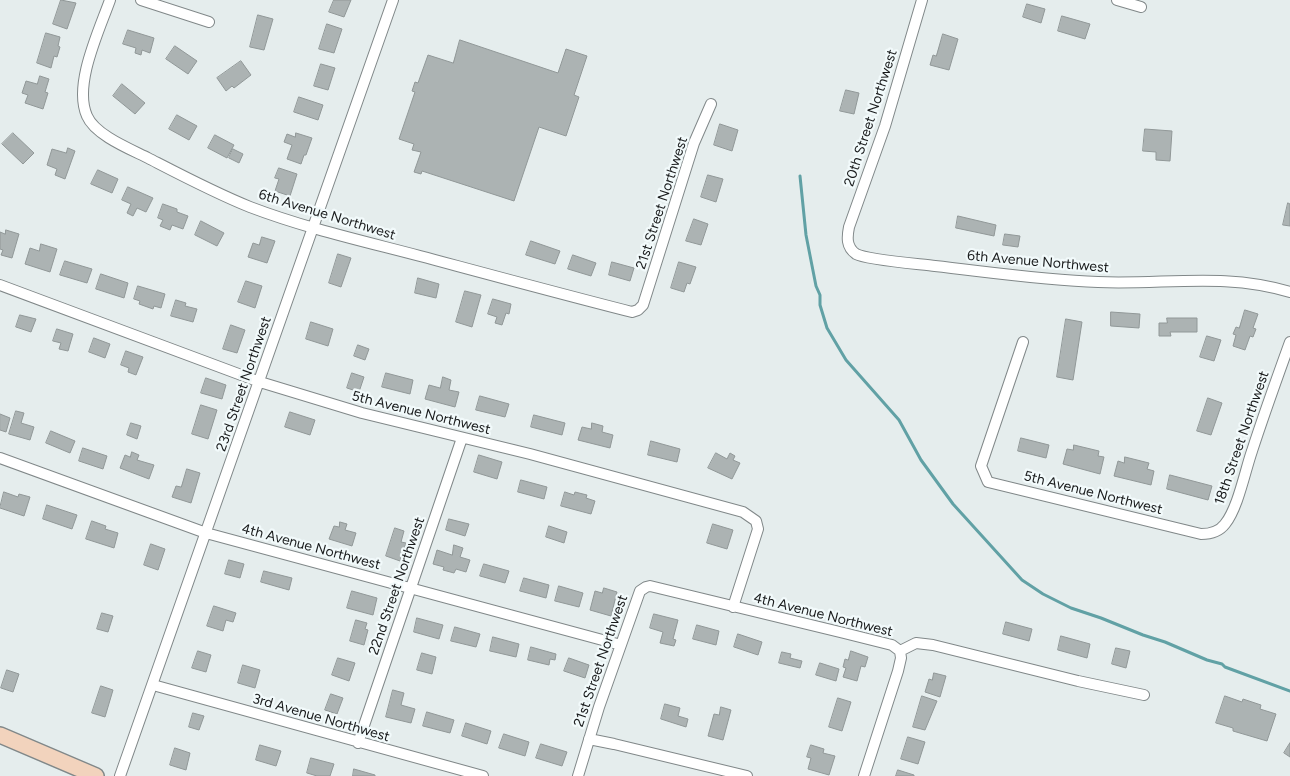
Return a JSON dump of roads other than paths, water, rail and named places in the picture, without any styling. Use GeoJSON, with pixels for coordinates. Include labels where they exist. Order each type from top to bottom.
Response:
{"type":"FeatureCollection","features":[{"type":"Feature","properties":{"kind":"main road"},"geometry":{"type":"LineString","coordinates":[[0,735],[96,776]]}},
{"type":"Feature","properties":{"kind":"street","name":"6th Avenue Northwest"},"geometry":{"type":"LineString","coordinates":[[110,0],[85,71],[82,104],[88,118],[98,129],[116,142],[217,193],[252,208],[314,229],[632,312],[638,310]]}},
{"type":"Feature","properties":{"kind":"street"},"geometry":{"type":"LineString","coordinates":[[141,0],[209,22]]}},
{"type":"Feature","properties":{"kind":"street","name":"23rd Street Northwest"},"geometry":{"type":"LineString","coordinates":[[120,776],[393,0]]}},
{"type":"Feature","properties":{"kind":"street","name":"20th Street Northwest"},"geometry":{"type":"LineString","coordinates":[[848,245],[849,226],[885,126],[922,0]]}},
{"type":"Feature","properties":{"kind":"street"},"geometry":{"type":"LineString","coordinates":[[1117,0],[1141,7]]}},
{"type":"Feature","properties":{"kind":"street","name":"21st Street Northwest"},"geometry":{"type":"LineString","coordinates":[[638,310],[643,305],[694,143],[711,104]]}},
{"type":"Feature","properties":{"kind":"street","name":"6th Avenue Northwest"},"geometry":{"type":"LineString","coordinates":[[848,245],[855,253],[865,257],[1032,277],[1098,282],[1219,280],[1257,283],[1290,292]]}},
{"type":"Feature","properties":{"kind":"street","name":"5th Avenue Northwest"},"geometry":{"type":"LineString","coordinates":[[0,285],[260,382],[362,413],[530,454],[743,512],[756,521],[758,529],[733,606]]}},
{"type":"Feature","properties":{"kind":"street","name":"5th Avenue Northwest"},"geometry":{"type":"LineString","coordinates":[[1022,342],[981,466],[988,482],[1137,519],[1209,534]]}},
{"type":"Feature","properties":{"kind":"street","name":"18th Street Northwest"},"geometry":{"type":"LineString","coordinates":[[1209,534],[1219,530],[1227,522],[1237,499],[1261,422],[1290,342]]}},
{"type":"Feature","properties":{"kind":"street","name":"22nd Street Northwest"},"geometry":{"type":"LineString","coordinates":[[358,743],[462,438]]}},
{"type":"Feature","properties":{"kind":"street","name":"4th Avenue Northwest"},"geometry":{"type":"LineString","coordinates":[[0,458],[206,533],[621,644]]}},
{"type":"Feature","properties":{"kind":"street","name":"4th Avenue Northwest"},"geometry":{"type":"LineString","coordinates":[[640,591],[650,586],[892,645],[900,651],[916,643],[933,645],[1094,685],[1144,695]]}},
{"type":"Feature","properties":{"kind":"street","name":"21st Street Northwest"},"geometry":{"type":"LineString","coordinates":[[589,739],[640,591]]}},
{"type":"Feature","properties":{"kind":"street"},"geometry":{"type":"LineString","coordinates":[[864,776],[898,671],[901,658],[900,651]]}},
{"type":"Feature","properties":{"kind":"street","name":"3rd Avenue Northwest"},"geometry":{"type":"LineString","coordinates":[[153,685],[483,776]]}},
{"type":"Feature","properties":{"kind":"street"},"geometry":{"type":"LineString","coordinates":[[578,776],[589,739],[747,776]]}},
{"type":"Feature","properties":{"kind":"waterway"},"geometry":{"type":"LineString","coordinates":[[800,176],[806,235],[816,286],[820,295],[820,305],[827,328],[846,360],[899,420],[921,460],[953,504],[1022,580],[1043,594],[1071,608],[1165,642],[1290,691]]}}]}
